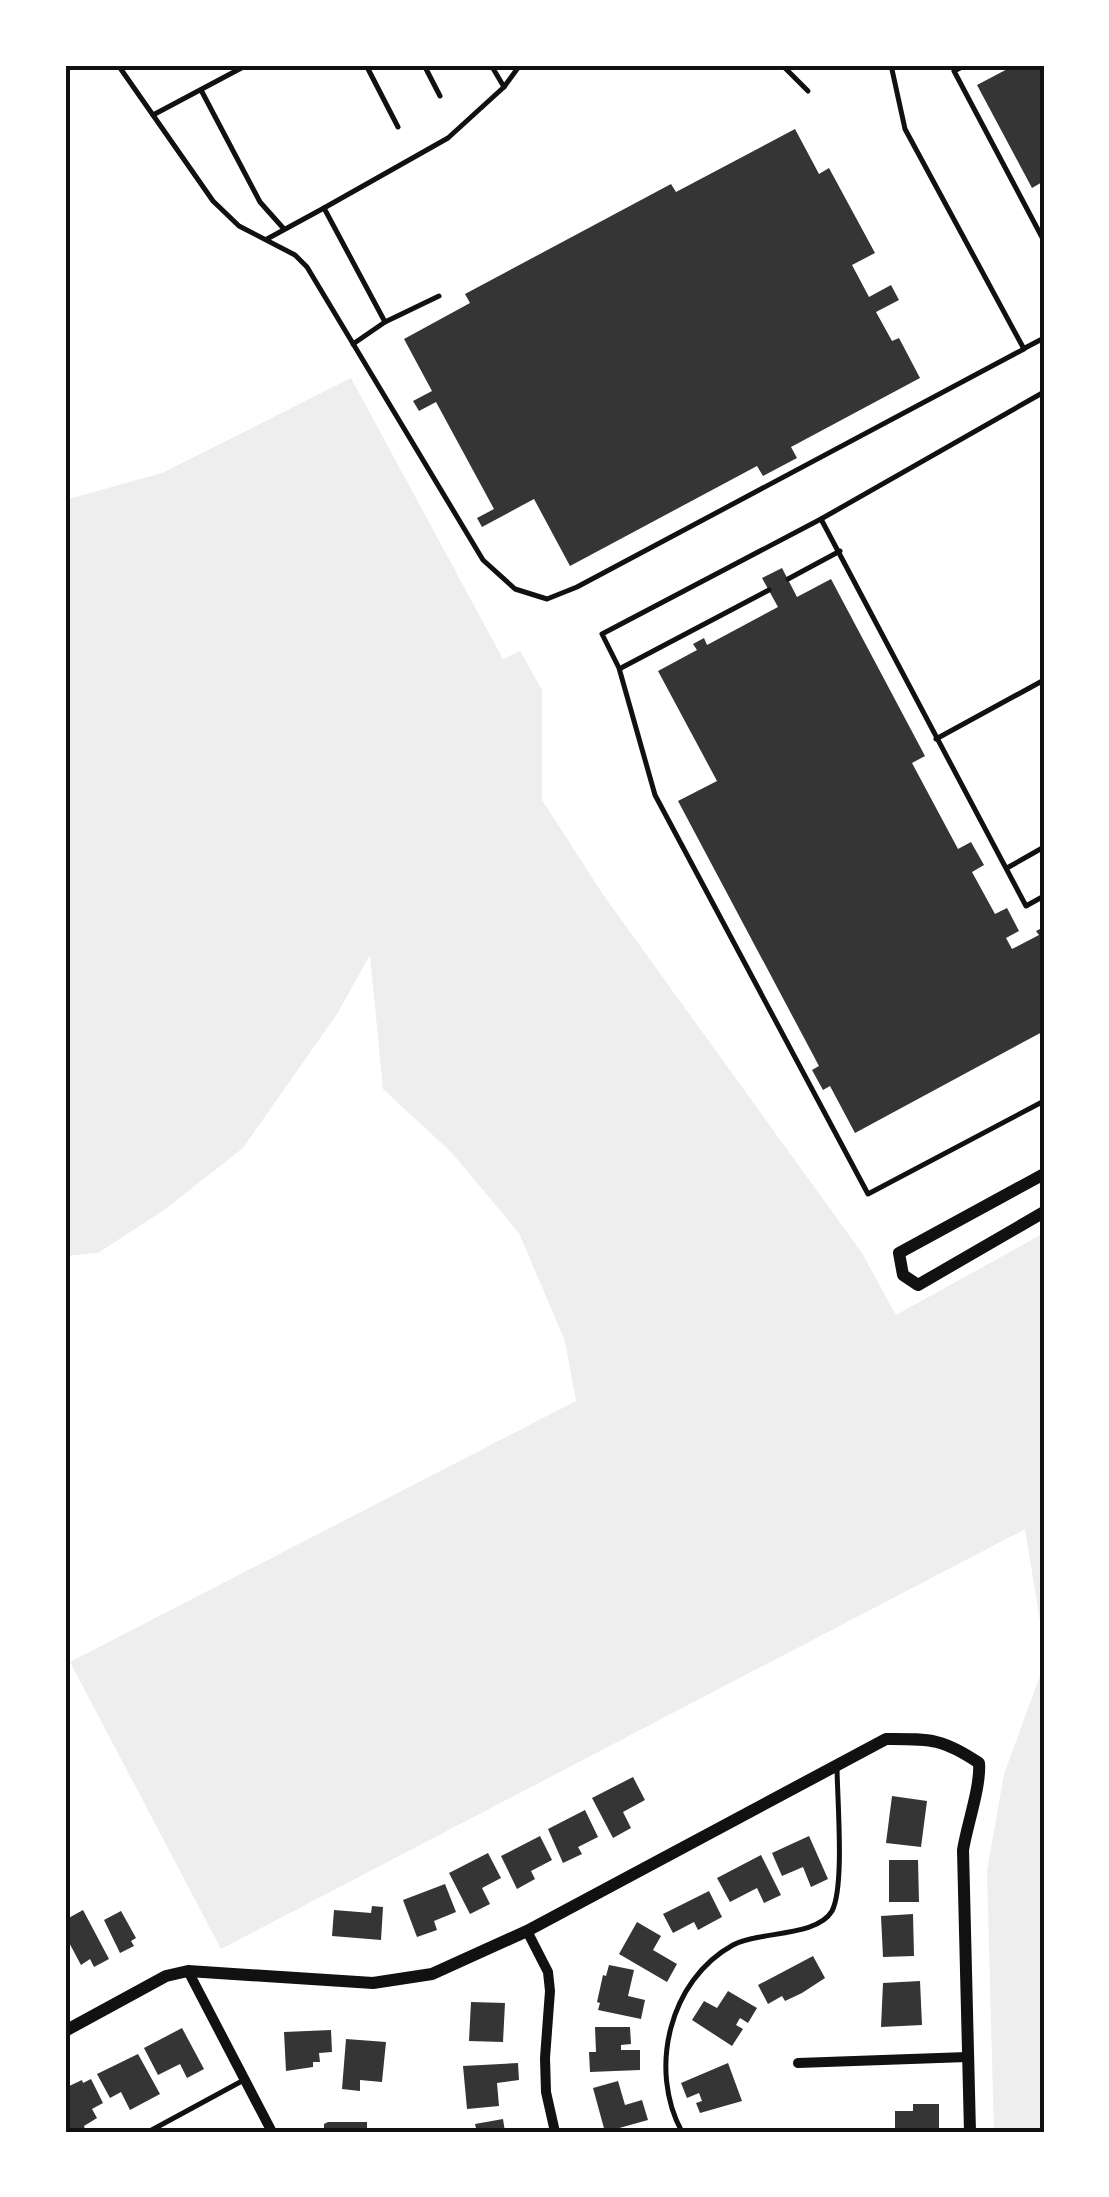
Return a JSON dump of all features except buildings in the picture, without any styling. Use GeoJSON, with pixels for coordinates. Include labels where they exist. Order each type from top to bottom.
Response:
{"type":"FeatureCollection","features":[{"type":"Feature","properties":{"kind":"street"},"geometry":{"type":"LineString","coordinates":[[1044,1174],[899,1253],[904,1275],[918,1285],[1044,1212]]}},
{"type":"Feature","properties":{"kind":"street"},"geometry":{"type":"LineString","coordinates":[[65,2030],[166,1976],[188,1970],[373,1984],[432,1974],[527,1931],[886,1739],[920,1739],[951,1745],[979,1764],[980,1776],[968,1813],[963,1850],[970,2132]]}},
{"type":"Feature","properties":{"kind":"street"},"geometry":{"type":"LineString","coordinates":[[527,1931],[548,1972],[546,2092],[554,2132]]}},
{"type":"Feature","properties":{"kind":"street"},"geometry":{"type":"LineString","coordinates":[[188,1970],[272,2132]]}},
{"type":"Feature","properties":{"kind":"street"},"geometry":{"type":"LineString","coordinates":[[798,2063],[968,2057]]}},
{"type":"Feature","properties":{"kind":"lane"},"geometry":{"type":"LineString","coordinates":[[118,65],[213,201],[240,226],[295,254],[307,268],[484,560],[515,589],[547,599],[577,588],[1044,338]]}},
{"type":"Feature","properties":{"kind":"lane"},"geometry":{"type":"LineString","coordinates":[[154,115],[246,65]]}},
{"type":"Feature","properties":{"kind":"lane"},"geometry":{"type":"LineString","coordinates":[[366,65],[398,127]]}},
{"type":"Feature","properties":{"kind":"lane"},"geometry":{"type":"LineString","coordinates":[[424,65],[440,96]]}},
{"type":"Feature","properties":{"kind":"lane"},"geometry":{"type":"LineString","coordinates":[[491,65],[504,86]]}},
{"type":"Feature","properties":{"kind":"lane"},"geometry":{"type":"LineString","coordinates":[[267,239],[448,138],[504,86],[520,65]]}},
{"type":"Feature","properties":{"kind":"lane"},"geometry":{"type":"LineString","coordinates":[[782,65],[808,91]]}},
{"type":"Feature","properties":{"kind":"lane"},"geometry":{"type":"LineString","coordinates":[[891,65],[906,130],[1024,349]]}},
{"type":"Feature","properties":{"kind":"lane"},"geometry":{"type":"LineString","coordinates":[[966,65],[954,72],[1044,240]]}},
{"type":"Feature","properties":{"kind":"lane"},"geometry":{"type":"LineString","coordinates":[[201,90],[260,202],[284,229]]}},
{"type":"Feature","properties":{"kind":"lane"},"geometry":{"type":"LineString","coordinates":[[324,208],[385,322]]}},
{"type":"Feature","properties":{"kind":"lane"},"geometry":{"type":"LineString","coordinates":[[352,344],[385,322],[438,296]]}},
{"type":"Feature","properties":{"kind":"lane"},"geometry":{"type":"LineString","coordinates":[[1044,392],[821,519],[602,634],[620,668],[654,795],[868,1194],[1044,1101]]}},
{"type":"Feature","properties":{"kind":"lane"},"geometry":{"type":"LineString","coordinates":[[821,519],[1026,906],[1044,896]]}},
{"type":"Feature","properties":{"kind":"lane"},"geometry":{"type":"LineString","coordinates":[[788,580],[840,551]]}},
{"type":"Feature","properties":{"kind":"lane"},"geometry":{"type":"LineString","coordinates":[[620,668],[769,590]]}},
{"type":"Feature","properties":{"kind":"lane"},"geometry":{"type":"LineString","coordinates":[[936,739],[1044,680]]}},
{"type":"Feature","properties":{"kind":"lane"},"geometry":{"type":"LineString","coordinates":[[1006,868],[1044,847]]}},
{"type":"Feature","properties":{"kind":"lane"},"geometry":{"type":"LineString","coordinates":[[682,2132],[668,2098],[664,2061],[673,2018],[687,1990],[708,1964],[735,1944],[813,1926],[831,1912],[838,1886],[837,1766]]}},
{"type":"Feature","properties":{"kind":"lane"},"geometry":{"type":"LineString","coordinates":[[148,2132],[244,2080]]}},
{"type":"Feature","properties":{"kind":"shaded area"},"geometry":{"type":"Polygon","coordinates":[[[351,378],[503,659],[520,651],[542,690],[542,800],[604,896],[862,1253],[896,1315],[1044,1233],[1044,1646],[1025,1529],[221,1949],[70,1662],[576,1401],[565,1341],[519,1233],[451,1152],[383,1089],[370,955],[337,1014],[243,1148],[164,1210],[98,1253],[65,1256],[65,500],[162,473],[351,378]]]}},
{"type":"Feature","properties":{"kind":"shaded area"},"geometry":{"type":"Polygon","coordinates":[[[1044,1665],[1044,2132],[994,2132],[987,1871],[1004,1774],[1044,1665]]]}}]}
